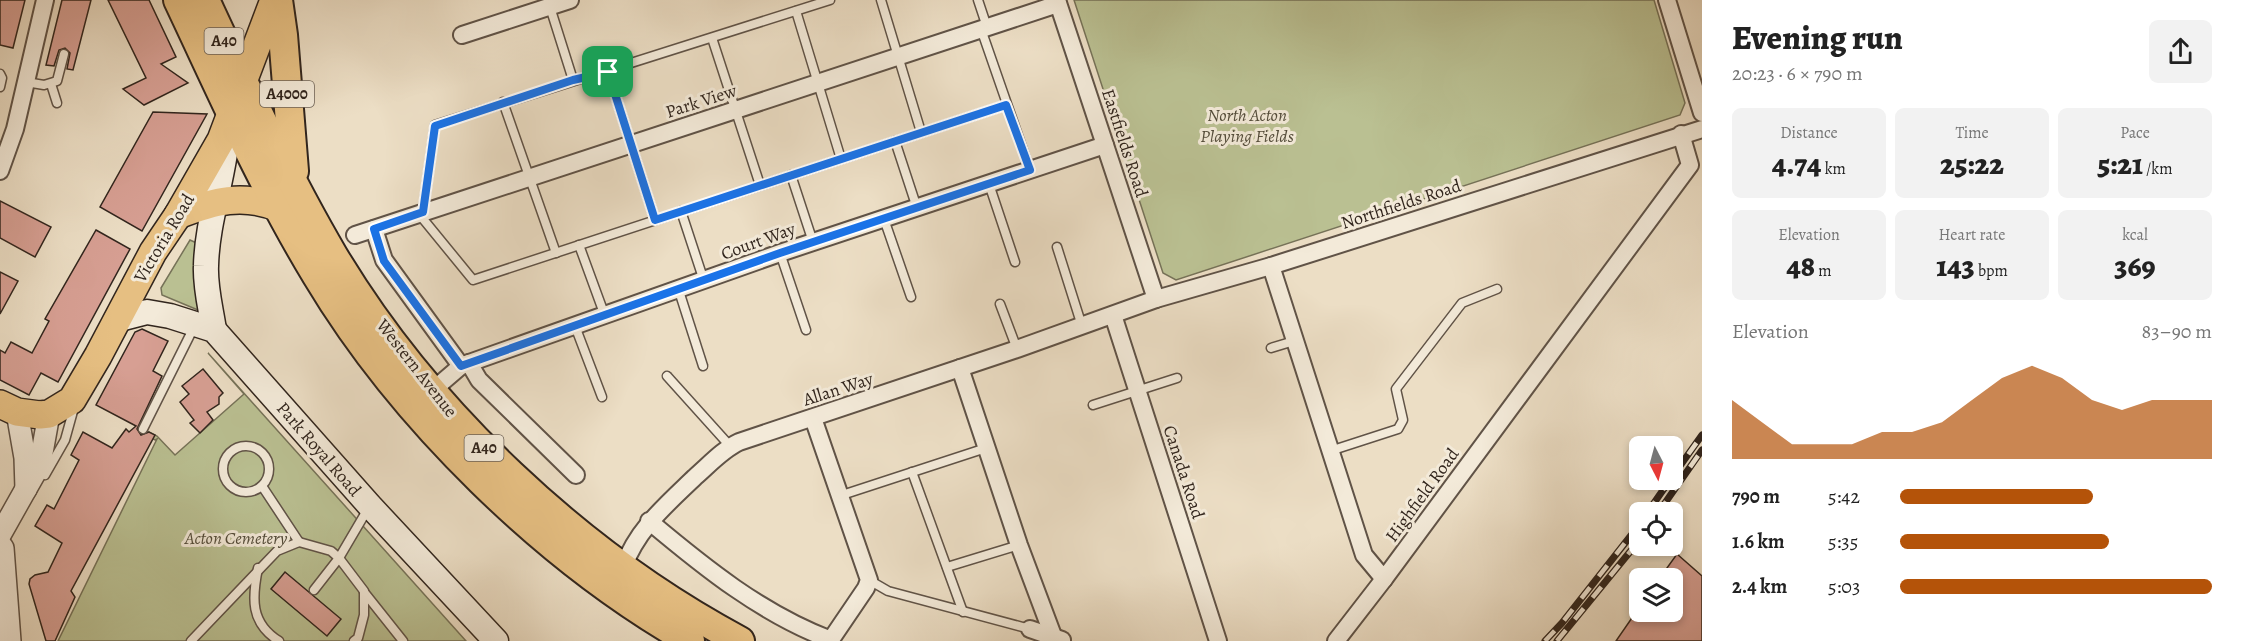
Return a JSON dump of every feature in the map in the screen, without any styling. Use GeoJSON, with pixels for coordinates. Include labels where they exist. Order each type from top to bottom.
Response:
{"type":"FeatureCollection","features":[{"type":"Feature","properties":{"kind":"highway","name":"Western Avenue"},"geometry":{"type":"LineString","coordinates":[[178,0],[230,121],[402,353],[454,416],[489,453],[566,522],[623,568],[690,613],[740,641]]}},
{"type":"Feature","properties":{"kind":"highway","name":"Western Avenue"},"geometry":{"type":"LineString","coordinates":[[205,0],[244,82],[318,278],[379,364],[436,433],[499,497],[594,579],[677,638]]}},
{"type":"Feature","properties":{"kind":"highway","name":"A4000"},"geometry":{"type":"LineString","coordinates":[[276,0],[283,34],[287,198]]}},
{"type":"Feature","properties":{"kind":"main road","name":"A4000"},"geometry":{"type":"LineString","coordinates":[[244,82],[276,0]]}},
{"type":"Feature","properties":{"kind":"main road","name":"Victoria Road"},"geometry":{"type":"LineString","coordinates":[[49,414],[72,400],[77,392],[153,252],[178,215],[230,121],[244,82]]}},
{"type":"Feature","properties":{"kind":"main road"},"geometry":{"type":"LineString","coordinates":[[116,320],[147,312],[170,316],[205,327],[206,267],[211,223],[217,203],[230,121]]}},
{"type":"Feature","properties":{"kind":"main road"},"geometry":{"type":"LineString","coordinates":[[178,215],[217,203],[250,198],[287,198]]}},
{"type":"Feature","properties":{"kind":"main road","name":"Park Royal Road"},"geometry":{"type":"LineString","coordinates":[[205,327],[496,641]]}},
{"type":"Feature","properties":{"kind":"main road"},"geometry":{"type":"LineString","coordinates":[[8,408],[40,415],[49,414]]}},
{"type":"Feature","properties":{"kind":"street"},"geometry":{"type":"LineString","coordinates":[[0,171],[15,129],[45,0]]}},
{"type":"Feature","properties":{"kind":"street"},"geometry":{"type":"LineString","coordinates":[[462,35],[546,5],[570,0]]}},
{"type":"Feature","properties":{"kind":"street"},"geometry":{"type":"LineString","coordinates":[[1667,0],[1702,113]]}},
{"type":"Feature","properties":{"kind":"street","name":"Park View"},"geometry":{"type":"LineString","coordinates":[[355,235],[1058,2]]}},
{"type":"Feature","properties":{"kind":"street","name":"Eastfields Road"},"geometry":{"type":"LineString","coordinates":[[1058,2],[1156,299]]}},
{"type":"Feature","properties":{"kind":"street","name":"Northfields Road"},"geometry":{"type":"LineString","coordinates":[[1113,315],[1156,299],[1271,266],[1702,129]]}},
{"type":"Feature","properties":{"kind":"street","name":"Highfield Road"},"geometry":{"type":"LineString","coordinates":[[1271,266],[1364,555],[1384,579],[1696,159],[1681,134]]}},
{"type":"Feature","properties":{"kind":"street","name":"Court Way"},"geometry":{"type":"LineString","coordinates":[[433,390],[465,365],[679,291],[780,253],[1105,145]]}},
{"type":"Feature","properties":{"kind":"street"},"geometry":{"type":"LineString","coordinates":[[374,229],[384,261],[465,365],[576,475]]}},
{"type":"Feature","properties":{"kind":"street","name":"Allan Way"},"geometry":{"type":"LineString","coordinates":[[623,568],[636,540],[649,521],[730,446],[1113,315]]}},
{"type":"Feature","properties":{"kind":"street","name":"Canada Road"},"geometry":{"type":"LineString","coordinates":[[1113,315],[1218,641]]}},
{"type":"Feature","properties":{"kind":"street"},"geometry":{"type":"LineString","coordinates":[[960,368],[1019,545],[1058,640]]}},
{"type":"Feature","properties":{"kind":"street"},"geometry":{"type":"LineString","coordinates":[[8,408],[25,458],[28,486]]}},
{"type":"Feature","properties":{"kind":"street","name":"Victoria Road"},"geometry":{"type":"LineString","coordinates":[[0,535],[40,464],[49,414]]}},
{"type":"Feature","properties":{"kind":"street"},"geometry":{"type":"LineString","coordinates":[[649,521],[725,582],[766,609],[800,628],[830,640],[866,588],[869,580],[813,418]]}},
{"type":"Feature","properties":{"kind":"street"},"geometry":{"type":"LineString","coordinates":[[0,544],[3,548],[3,588],[10,641]]}},
{"type":"Feature","properties":{"kind":"street"},"geometry":{"type":"LineString","coordinates":[[1336,641],[1384,579]]}},
{"type":"Feature","properties":{"kind":"street"},"geometry":{"type":"LineString","coordinates":[[1030,628],[1058,640]]}},
{"type":"Feature","properties":{"kind":"lane"},"geometry":{"type":"LineString","coordinates":[[830,0],[608,72],[573,80],[503,102],[435,126],[421,213],[473,280],[1006,105]]}},
{"type":"Feature","properties":{"kind":"lane"},"geometry":{"type":"LineString","coordinates":[[881,0],[921,132]]}},
{"type":"Feature","properties":{"kind":"lane"},"geometry":{"type":"LineString","coordinates":[[978,0],[1006,105],[1030,170]]}},
{"type":"Feature","properties":{"kind":"lane"},"geometry":{"type":"LineString","coordinates":[[546,5],[573,80]]}},
{"type":"Feature","properties":{"kind":"lane"},"geometry":{"type":"LineString","coordinates":[[796,11],[841,159]]}},
{"type":"Feature","properties":{"kind":"lane"},"geometry":{"type":"LineString","coordinates":[[712,38],[760,185]]}},
{"type":"Feature","properties":{"kind":"lane"},"geometry":{"type":"LineString","coordinates":[[26,82],[51,84],[57,81],[64,54]]}},
{"type":"Feature","properties":{"kind":"lane"},"geometry":{"type":"LineString","coordinates":[[608,72],[655,220]]}},
{"type":"Feature","properties":{"kind":"lane"},"geometry":{"type":"LineString","coordinates":[[0,74],[2,78],[0,87]]}},
{"type":"Feature","properties":{"kind":"lane"},"geometry":{"type":"LineString","coordinates":[[51,84],[57,104]]}},
{"type":"Feature","properties":{"kind":"lane"},"geometry":{"type":"LineString","coordinates":[[503,102],[556,253]]}},
{"type":"Feature","properties":{"kind":"lane"},"geometry":{"type":"LineString","coordinates":[[895,141],[917,208]]}},
{"type":"Feature","properties":{"kind":"lane"},"geometry":{"type":"LineString","coordinates":[[791,176],[813,242]]}},
{"type":"Feature","properties":{"kind":"lane"},"geometry":{"type":"LineString","coordinates":[[989,184],[1015,262]]}},
{"type":"Feature","properties":{"kind":"lane"},"geometry":{"type":"LineString","coordinates":[[681,211],[704,281]]}},
{"type":"Feature","properties":{"kind":"lane"},"geometry":{"type":"LineString","coordinates":[[884,219],[911,297]]}},
{"type":"Feature","properties":{"kind":"lane"},"geometry":{"type":"LineString","coordinates":[[579,245],[605,316]]}},
{"type":"Feature","properties":{"kind":"lane"},"geometry":{"type":"LineString","coordinates":[[1057,247],[1082,326]]}},
{"type":"Feature","properties":{"kind":"lane"},"geometry":{"type":"LineString","coordinates":[[780,253],[806,330]]}},
{"type":"Feature","properties":{"kind":"lane"},"geometry":{"type":"LineString","coordinates":[[1330,451],[1398,429],[1403,420],[1396,389],[1462,303],[1497,289]]}},
{"type":"Feature","properties":{"kind":"lane"},"geometry":{"type":"LineString","coordinates":[[679,291],[703,366]]}},
{"type":"Feature","properties":{"kind":"lane"},"geometry":{"type":"LineString","coordinates":[[1000,304],[1017,349]]}},
{"type":"Feature","properties":{"kind":"lane"},"geometry":{"type":"LineString","coordinates":[[575,326],[602,398]]}},
{"type":"Feature","properties":{"kind":"lane"},"geometry":{"type":"LineString","coordinates":[[143,429],[205,327]]}},
{"type":"Feature","properties":{"kind":"lane"},"geometry":{"type":"LineString","coordinates":[[1271,348],[1294,341]]}},
{"type":"Feature","properties":{"kind":"lane"},"geometry":{"type":"LineString","coordinates":[[667,376],[730,446]]}},
{"type":"Feature","properties":{"kind":"lane"},"geometry":{"type":"LineString","coordinates":[[1093,405],[1177,378]]}},
{"type":"Feature","properties":{"kind":"lane","name":"Victoria Road"},"geometry":{"type":"LineString","coordinates":[[28,486],[45,475],[65,440],[77,392]]}},
{"type":"Feature","properties":{"kind":"lane"},"geometry":{"type":"LineString","coordinates":[[245,445],[261,450],[269,463],[270,471],[262,486],[249,492],[242,492],[230,485],[225,479],[223,465],[231,451],[245,445]]}},
{"type":"Feature","properties":{"kind":"lane"},"geometry":{"type":"LineString","coordinates":[[839,496],[986,448]]}},
{"type":"Feature","properties":{"kind":"lane"},"geometry":{"type":"LineString","coordinates":[[912,471],[963,612]]}},
{"type":"Feature","properties":{"kind":"lane"},"geometry":{"type":"LineString","coordinates":[[262,486],[299,542]]}},
{"type":"Feature","properties":{"kind":"lane"},"geometry":{"type":"LineString","coordinates":[[314,590],[339,558],[362,515],[370,506]]}},
{"type":"Feature","properties":{"kind":"lane"},"geometry":{"type":"LineString","coordinates":[[191,641],[258,568],[277,551],[299,542],[331,551],[339,558],[403,641]]}},
{"type":"Feature","properties":{"kind":"lane"},"geometry":{"type":"LineString","coordinates":[[947,567],[1019,545]]}},
{"type":"Feature","properties":{"kind":"lane"},"geometry":{"type":"LineString","coordinates":[[258,568],[252,595],[256,613],[268,634],[279,641]]}},
{"type":"Feature","properties":{"kind":"lane"},"geometry":{"type":"LineString","coordinates":[[869,580],[888,591],[1030,628]]}},
{"type":"Feature","properties":{"kind":"lane"},"geometry":{"type":"LineString","coordinates":[[354,641],[358,638],[364,615],[364,591]]}},
{"type":"Feature","properties":{"kind":"green space","name":"North Acton Playing Fields"},"geometry":{"type":"Polygon","coordinates":[[[1074,0],[1654,0],[1685,103],[1680,115],[1176,280],[1163,273],[1074,0]]]}},
{"type":"Feature","properties":{"kind":"green space"},"geometry":{"type":"Polygon","coordinates":[[[190,240],[201,245],[203,305],[198,310],[162,295],[161,288],[190,240]]]}},
{"type":"Feature","properties":{"kind":"green space","name":"Acton Cemetery"},"geometry":{"type":"Polygon","coordinates":[[[208,353],[466,641],[58,641],[157,439],[137,430],[139,427],[157,436],[175,455],[244,394],[208,353]]]}},
{"type":"Feature","properties":{"kind":"building"},"geometry":{"type":"Polygon","coordinates":[[[0,0],[25,0],[13,48],[0,45],[0,0]]]}},
{"type":"Feature","properties":{"kind":"building"},"geometry":{"type":"Polygon","coordinates":[[[62,0],[91,0],[73,70],[67,69],[70,53],[65,48],[59,50],[54,66],[46,65],[62,0]]]}},
{"type":"Feature","properties":{"kind":"building"},"geometry":{"type":"Polygon","coordinates":[[[108,0],[149,0],[176,57],[161,64],[188,83],[144,105],[123,89],[146,78],[108,0]]]}},
{"type":"Feature","properties":{"kind":"building"},"geometry":{"type":"Polygon","coordinates":[[[153,112],[207,114],[142,231],[100,207],[153,112]]]}},
{"type":"Feature","properties":{"kind":"building"},"geometry":{"type":"Polygon","coordinates":[[[0,201],[51,227],[35,257],[0,238],[0,201]]]}},
{"type":"Feature","properties":{"kind":"building"},"geometry":{"type":"Polygon","coordinates":[[[96,230],[130,249],[58,382],[41,373],[29,395],[0,380],[0,350],[5,353],[11,342],[32,353],[49,321],[45,319],[96,230]]]}},
{"type":"Feature","properties":{"kind":"building"},"geometry":{"type":"Polygon","coordinates":[[[0,272],[18,281],[0,314],[0,272]]]}},
{"type":"Feature","properties":{"kind":"building"},"geometry":{"type":"Polygon","coordinates":[[[142,329],[168,341],[153,371],[162,376],[137,429],[141,435],[149,432],[155,435],[71,591],[75,597],[55,641],[46,641],[29,584],[30,579],[35,575],[48,572],[62,543],[35,526],[47,505],[54,509],[79,460],[71,455],[83,432],[112,448],[126,429],[129,432],[136,426],[96,405],[135,332],[142,329]]]}},
{"type":"Feature","properties":{"kind":"building"},"geometry":{"type":"Polygon","coordinates":[[[203,369],[223,393],[219,397],[219,404],[207,412],[213,420],[200,433],[190,423],[194,420],[180,402],[189,394],[182,386],[203,369]]]}},
{"type":"Feature","properties":{"kind":"building"},"geometry":{"type":"Polygon","coordinates":[[[1676,556],[1679,556],[1702,576],[1702,641],[1616,641],[1629,622],[1683,622],[1683,568],[1667,568],[1676,556]]]}},
{"type":"Feature","properties":{"kind":"building"},"geometry":{"type":"Polygon","coordinates":[[[285,572],[341,619],[327,636],[271,589],[285,572]]]}},
{"type":"Feature","properties":{"kind":"railway"},"geometry":{"type":"LineString","coordinates":[[1683,462],[1702,435]]}},
{"type":"Feature","properties":{"kind":"railway"},"geometry":{"type":"LineString","coordinates":[[1666,502],[1702,450]]}},
{"type":"Feature","properties":{"kind":"railway"},"geometry":{"type":"LineString","coordinates":[[1655,502],[1663,490]]}},
{"type":"Feature","properties":{"kind":"railway"},"geometry":{"type":"LineString","coordinates":[[1545,641],[1562,623],[1629,538]]}},
{"type":"Feature","properties":{"kind":"railway"},"geometry":{"type":"LineString","coordinates":[[1557,641],[1629,553]]}},
{"type":"Feature","properties":{"kind":"route"},"geometry":{"type":"LineString","coordinates":[[608,72],[655,220],[1006,105],[1030,170],[780,253],[679,291],[461,366],[384,261],[374,229],[423,212],[435,126],[573,80],[608,72]]}}]}
